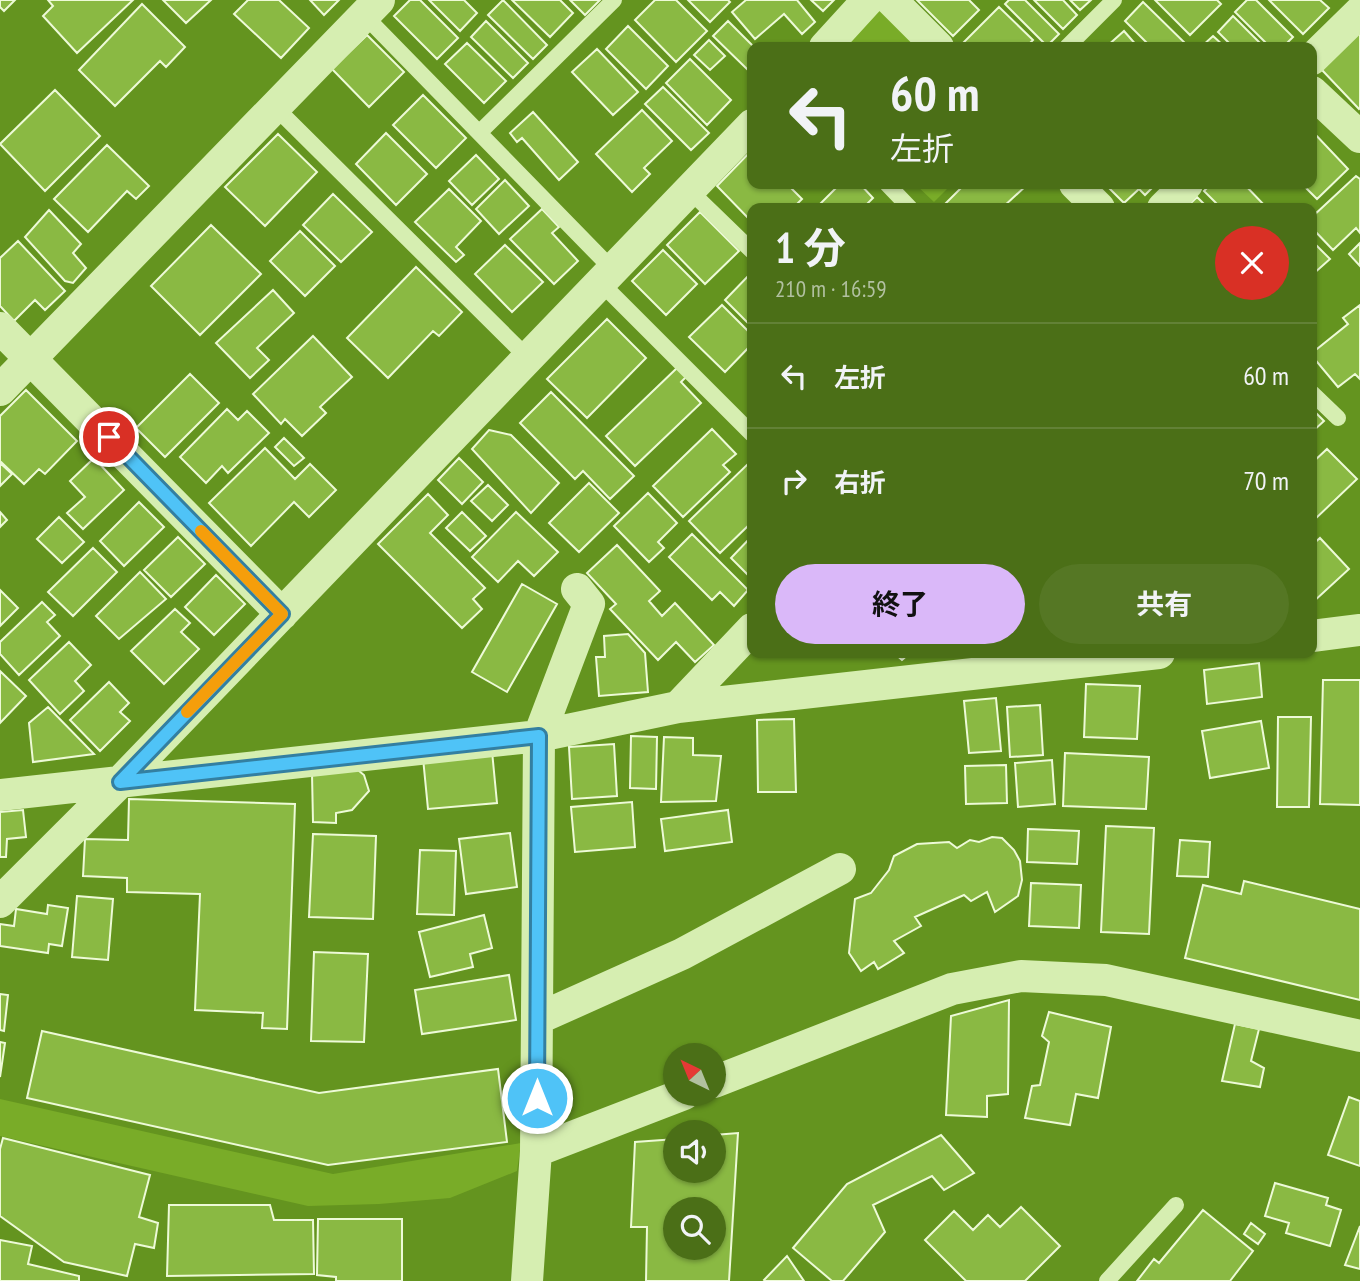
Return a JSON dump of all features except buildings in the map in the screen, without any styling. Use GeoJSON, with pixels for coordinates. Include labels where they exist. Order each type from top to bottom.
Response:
{"type":"FeatureCollection","features":[{"type":"Feature","properties":{"kind":"street"},"geometry":{"type":"LineString","coordinates":[[830,42],[868,0]]}},
{"type":"Feature","properties":{"kind":"street"},"geometry":{"type":"LineString","coordinates":[[891,0],[933,42]]}},
{"type":"Feature","properties":{"kind":"street"},"geometry":{"type":"LineString","coordinates":[[0,390],[371,8]]}},
{"type":"Feature","properties":{"kind":"street"},"geometry":{"type":"LineString","coordinates":[[1317,54],[1360,12]]}},
{"type":"Feature","properties":{"kind":"street"},"geometry":{"type":"LineString","coordinates":[[1317,97],[1360,137]]}},
{"type":"Feature","properties":{"kind":"street"},"geometry":{"type":"LineString","coordinates":[[0,902],[120,782],[747,130]]}},
{"type":"Feature","properties":{"kind":"street"},"geometry":{"type":"LineString","coordinates":[[1080,189],[1094,203]]}},
{"type":"Feature","properties":{"kind":"street"},"geometry":{"type":"LineString","coordinates":[[1168,203],[1182,189]]}},
{"type":"Feature","properties":{"kind":"street"},"geometry":{"type":"LineString","coordinates":[[0,328],[282,614]]}},
{"type":"Feature","properties":{"kind":"street"},"geometry":{"type":"LineString","coordinates":[[527,1281],[536,1151],[539,736],[589,604],[578,589]]}},
{"type":"Feature","properties":{"kind":"street"},"geometry":{"type":"LineString","coordinates":[[1317,635],[1360,630]]}},
{"type":"Feature","properties":{"kind":"street"},"geometry":{"type":"LineString","coordinates":[[678,706],[747,634]]}},
{"type":"Feature","properties":{"kind":"street"},"geometry":{"type":"LineString","coordinates":[[0,795],[539,736],[678,706],[1114,658]]}},
{"type":"Feature","properties":{"kind":"street"},"geometry":{"type":"LineString","coordinates":[[537,1019],[682,954],[841,869]]}},
{"type":"Feature","properties":{"kind":"street"},"geometry":{"type":"LineString","coordinates":[[726,1077],[953,989],[1021,976],[1106,980],[1360,1036]]}},
{"type":"Feature","properties":{"kind":"street"},"geometry":{"type":"LineString","coordinates":[[536,1151],[663,1102]]}},
{"type":"Feature","properties":{"kind":"lane"},"geometry":{"type":"LineString","coordinates":[[479,133],[614,0]]}},
{"type":"Feature","properties":{"kind":"lane"},"geometry":{"type":"LineString","coordinates":[[1072,42],[1114,0]]}},
{"type":"Feature","properties":{"kind":"lane"},"geometry":{"type":"LineString","coordinates":[[371,8],[607,276],[747,428]]}},
{"type":"Feature","properties":{"kind":"lane"},"geometry":{"type":"LineString","coordinates":[[275,107],[528,358]]}},
{"type":"Feature","properties":{"kind":"lane"},"geometry":{"type":"LineString","coordinates":[[892,189],[906,203]]}},
{"type":"Feature","properties":{"kind":"lane"},"geometry":{"type":"LineString","coordinates":[[690,191],[747,246]]}},
{"type":"Feature","properties":{"kind":"lane"},"geometry":{"type":"LineString","coordinates":[[1317,398],[1338,418]]}},
{"type":"Feature","properties":{"kind":"lane"},"geometry":{"type":"LineString","coordinates":[[1107,1281],[1176,1205]]}},
{"type":"Feature","properties":{"kind":"green space"},"geometry":{"type":"Polygon","coordinates":[[[882,8],[916,42],[849,42],[882,8]]]}},
{"type":"Feature","properties":{"kind":"green space"},"geometry":{"type":"Polygon","coordinates":[[[920,189],[947,189],[934,202],[920,189]]]}},
{"type":"Feature","properties":{"kind":"green space"},"geometry":{"type":"Polygon","coordinates":[[[0,1099],[333,1174],[521,1143],[517,1171],[450,1198],[308,1206],[0,1136],[0,1099]]]}},
{"type":"Feature","properties":{"kind":"slow traffic"},"geometry":{"type":"LineString","coordinates":[[187,712],[282,614],[201,531]]}},
{"type":"Feature","properties":{"kind":"route"},"geometry":{"type":"LineString","coordinates":[[109,437],[282,614],[120,782],[539,736],[537,1098]]}}]}
